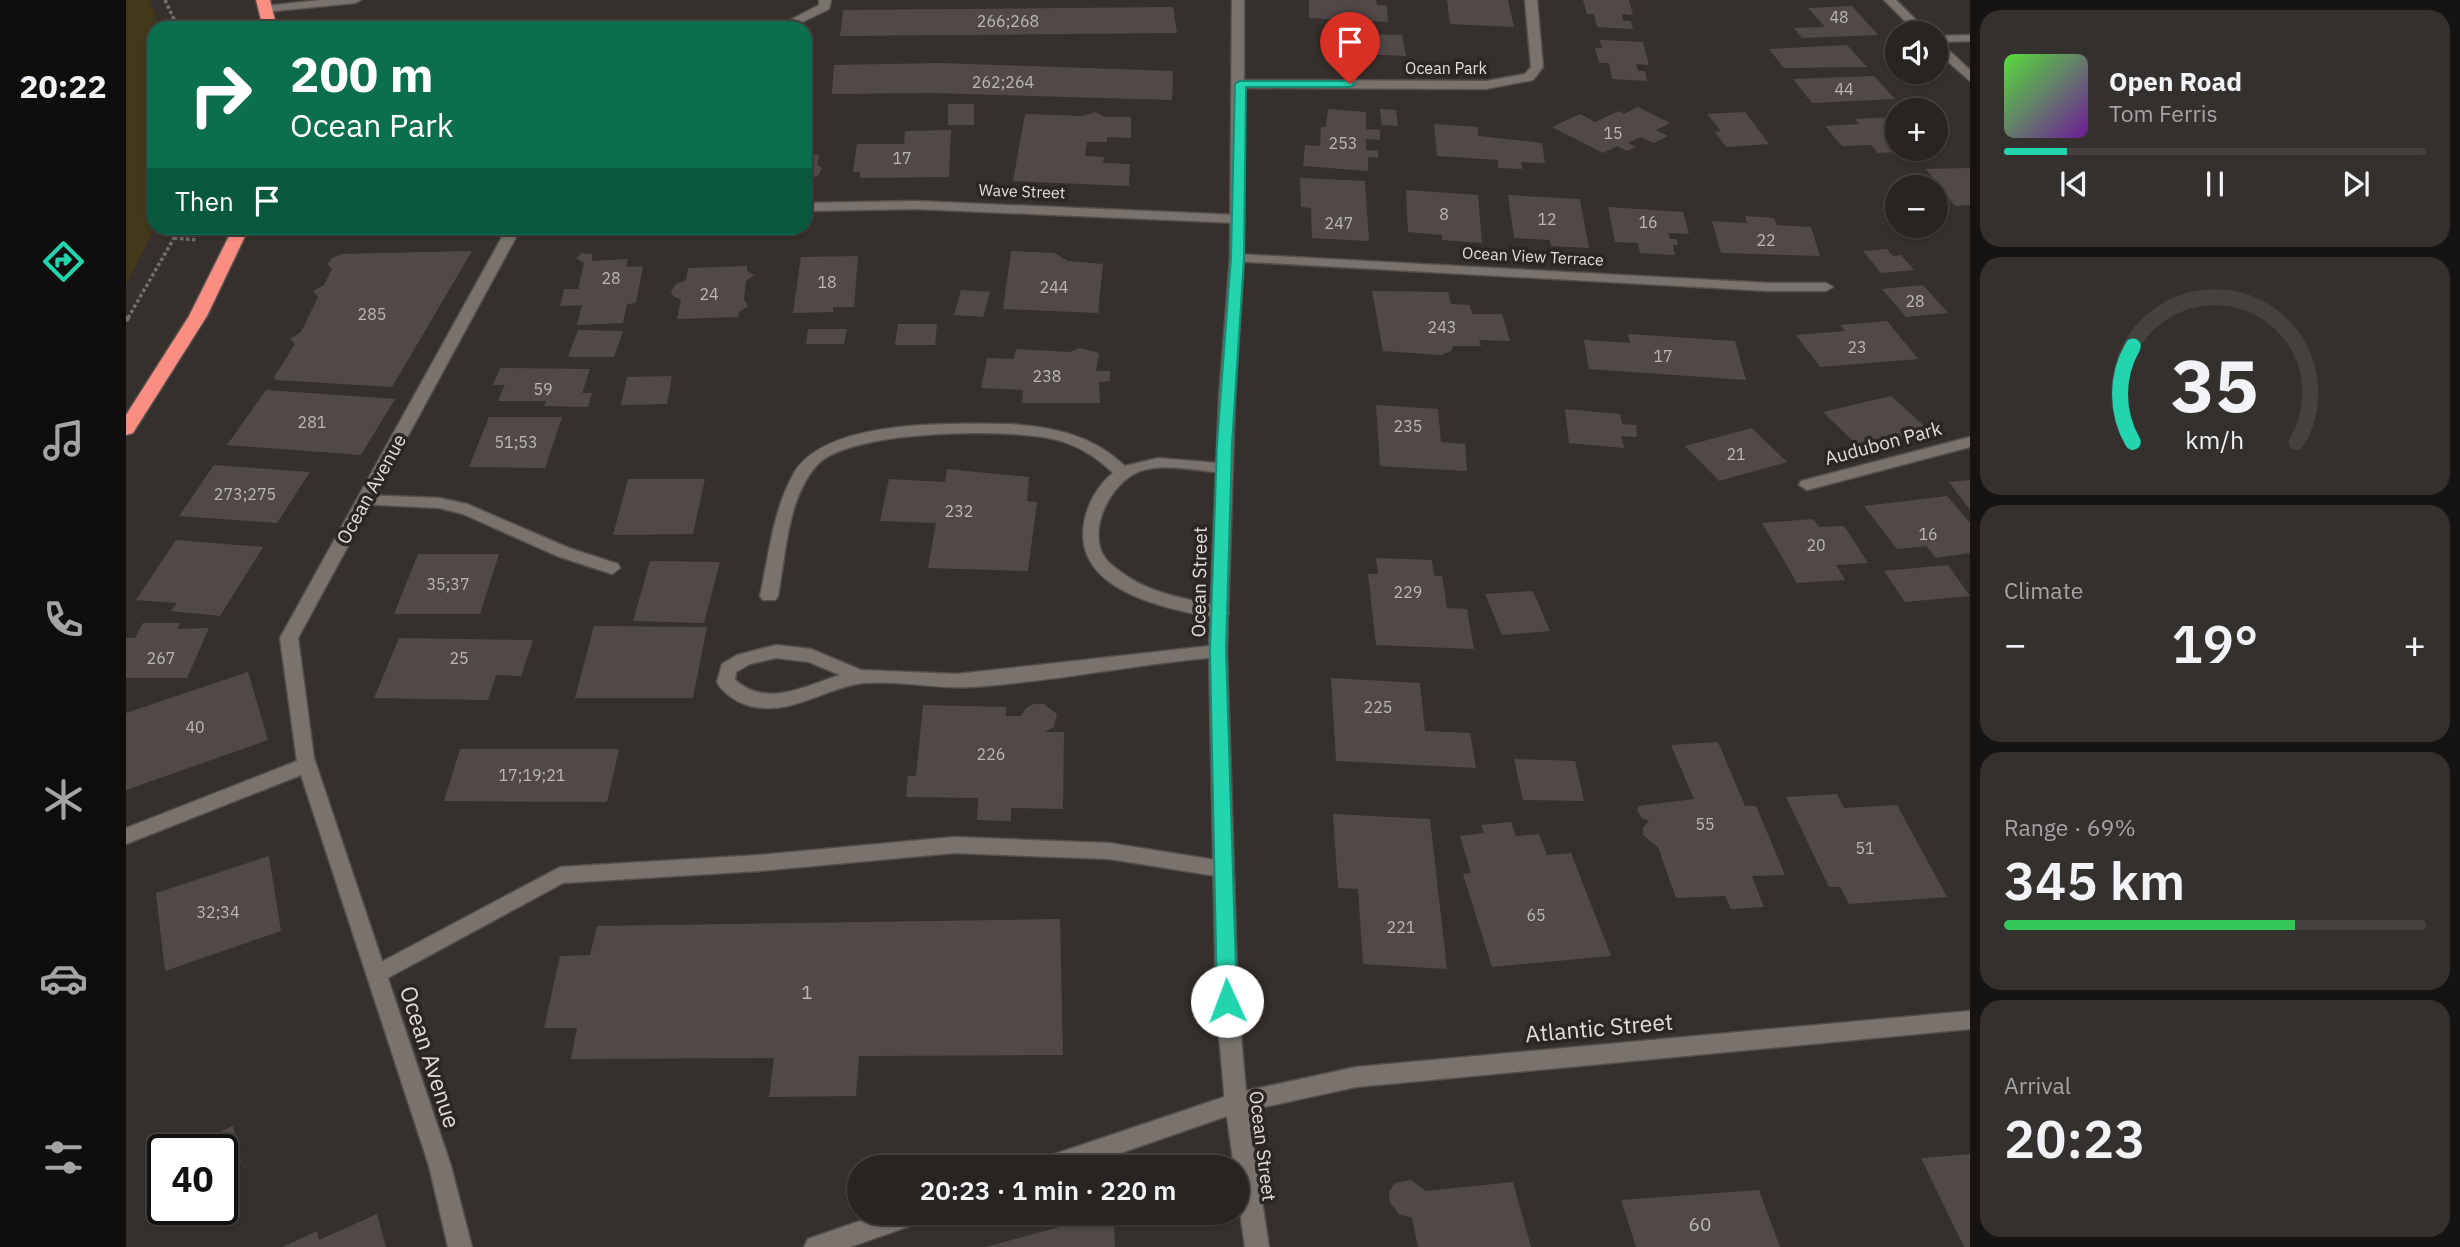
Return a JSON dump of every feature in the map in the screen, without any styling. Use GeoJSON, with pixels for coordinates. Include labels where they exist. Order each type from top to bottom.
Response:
{"type":"FeatureCollection","features":[{"type":"Feature","properties":{"kind":"highway"},"geometry":{"type":"LineString","coordinates":[[264,4],[268,21]]}},
{"type":"Feature","properties":{"kind":"highway"},"geometry":{"type":"LineString","coordinates":[[126,429],[198,316],[238,235]]}},
{"type":"Feature","properties":{"kind":"street"},"geometry":{"type":"LineString","coordinates":[[264,4],[355,0]]}},
{"type":"Feature","properties":{"kind":"street"},"geometry":{"type":"LineString","coordinates":[[796,21],[825,7],[825,0]]}},
{"type":"Feature","properties":{"kind":"street","name":"Ocean Street"},"geometry":{"type":"LineString","coordinates":[[1238,0],[1240,84],[1237,258],[1223,468],[1218,650],[1227,1001],[1236,1103],[1257,1247]]}},
{"type":"Feature","properties":{"kind":"street","name":"Ocean Park"},"geometry":{"type":"LineString","coordinates":[[1240,84],[1486,85],[1529,77],[1537,67],[1531,0]]}},
{"type":"Feature","properties":{"kind":"street"},"geometry":{"type":"LineString","coordinates":[[1890,0],[1911,21]]}},
{"type":"Feature","properties":{"kind":"street"},"geometry":{"type":"LineString","coordinates":[[1948,39],[1970,38]]}},
{"type":"Feature","properties":{"kind":"street"},"geometry":{"type":"LineString","coordinates":[[1948,56],[1970,77]]}},
{"type":"Feature","properties":{"kind":"street","name":"Wave Street"},"geometry":{"type":"LineString","coordinates":[[812,207],[930,205],[1238,219]]}},
{"type":"Feature","properties":{"kind":"street","name":"Ocean Avenue"},"geometry":{"type":"LineString","coordinates":[[460,1247],[439,1166],[307,765],[289,638],[509,235]]}},
{"type":"Feature","properties":{"kind":"street","name":"Ocean View Terrace"},"geometry":{"type":"LineString","coordinates":[[1237,258],[1769,287],[1826,287]]}},
{"type":"Feature","properties":{"kind":"street"},"geometry":{"type":"LineString","coordinates":[[769,596],[789,502],[798,478],[813,460],[834,446],[873,437],[958,429],[1014,429],[1052,433],[1083,443],[1107,457],[1123,473]]}},
{"type":"Feature","properties":{"kind":"street","name":"Audubon Park"},"geometry":{"type":"LineString","coordinates":[[1807,485],[1970,442]]}},
{"type":"Feature","properties":{"kind":"street"},"geometry":{"type":"LineString","coordinates":[[1220,613],[1147,594],[1116,578],[1096,557],[1093,533],[1097,505],[1108,487],[1123,473],[1163,465],[1223,468]]}},
{"type":"Feature","properties":{"kind":"street"},"geometry":{"type":"LineString","coordinates":[[365,500],[439,503],[467,509],[563,552],[612,568]]}},
{"type":"Feature","properties":{"kind":"street"},"geometry":{"type":"LineString","coordinates":[[859,677],[815,656],[786,650],[763,651],[743,657],[728,669],[726,682],[735,694],[752,701],[778,701],[859,677],[967,681],[1026,676],[1154,654],[1218,650]]}},
{"type":"Feature","properties":{"kind":"street"},"geometry":{"type":"LineString","coordinates":[[126,836],[307,765]]}},
{"type":"Feature","properties":{"kind":"street"},"geometry":{"type":"LineString","coordinates":[[377,974],[560,875],[758,863],[954,845],[1109,851],[1222,869]]}},
{"type":"Feature","properties":{"kind":"street","name":"Atlantic Street"},"geometry":{"type":"LineString","coordinates":[[1084,1155],[1236,1103],[1356,1077],[1970,1020]]}},
{"type":"Feature","properties":{"kind":"street"},"geometry":{"type":"LineString","coordinates":[[816,1247],[881,1225]]}},
{"type":"Feature","properties":{"kind":"path"},"geometry":{"type":"LineString","coordinates":[[165,0],[175,21]]}},
{"type":"Feature","properties":{"kind":"path"},"geometry":{"type":"LineString","coordinates":[[126,321],[175,235]]}},
{"type":"Feature","properties":{"kind":"sand"},"geometry":{"type":"Polygon","coordinates":[[[126,0],[150,0],[158,21],[147,21],[147,235],[151,235],[126,285],[126,0]]]}},
{"type":"Feature","properties":{"kind":"building"},"geometry":{"type":"Polygon","coordinates":[[[1309,0],[1376,0],[1377,5],[1387,6],[1388,22],[1309,18],[1309,0]]]}},
{"type":"Feature","properties":{"kind":"building"},"geometry":{"type":"Polygon","coordinates":[[[1447,0],[1508,0],[1514,27],[1450,24],[1447,0]]]}},
{"type":"Feature","properties":{"kind":"building"},"geometry":{"type":"Polygon","coordinates":[[[1583,0],[1629,0],[1633,15],[1622,14],[1623,21],[1631,21],[1633,29],[1597,27],[1594,14],[1587,14],[1583,0]]]}},
{"type":"Feature","properties":{"kind":"building"},"geometry":{"type":"Polygon","coordinates":[[[1852,6],[1878,35],[1802,38],[1794,28],[1825,27],[1808,8],[1852,6]]]}},
{"type":"Feature","properties":{"kind":"building"},"geometry":{"type":"Polygon","coordinates":[[[1173,7],[1177,33],[840,36],[843,10],[1173,7]]]}},
{"type":"Feature","properties":{"kind":"building"},"geometry":{"type":"Polygon","coordinates":[[[1326,28],[1334,31],[1370,30],[1370,34],[1402,35],[1406,56],[1356,54],[1355,50],[1326,49],[1325,34],[1321,31],[1326,28]]]}},
{"type":"Feature","properties":{"kind":"building"},"geometry":{"type":"Polygon","coordinates":[[[1600,40],[1643,42],[1649,65],[1636,64],[1638,71],[1645,71],[1647,81],[1612,79],[1609,63],[1599,63],[1595,48],[1602,48],[1600,40]]]}},
{"type":"Feature","properties":{"kind":"building"},"geometry":{"type":"Polygon","coordinates":[[[1847,45],[1867,67],[1784,68],[1769,49],[1847,45]]]}},
{"type":"Feature","properties":{"kind":"building"},"geometry":{"type":"Polygon","coordinates":[[[940,63],[1173,71],[1172,100],[932,93],[832,94],[834,65],[940,63]]]}},
{"type":"Feature","properties":{"kind":"building"},"geometry":{"type":"Polygon","coordinates":[[[1874,76],[1894,98],[1812,103],[1793,79],[1874,76]]]}},
{"type":"Feature","properties":{"kind":"building"},"geometry":{"type":"Polygon","coordinates":[[[948,104],[974,104],[974,125],[948,125],[948,104]]]}},
{"type":"Feature","properties":{"kind":"building"},"geometry":{"type":"Polygon","coordinates":[[[1638,107],[1670,123],[1656,130],[1668,136],[1654,143],[1640,137],[1628,143],[1636,147],[1627,151],[1617,146],[1603,153],[1552,127],[1580,114],[1595,122],[1619,111],[1624,114],[1638,107]]]}},
{"type":"Feature","properties":{"kind":"building"},"geometry":{"type":"Polygon","coordinates":[[[1328,109],[1366,112],[1366,129],[1380,130],[1380,140],[1366,139],[1366,150],[1378,151],[1378,158],[1368,157],[1368,171],[1303,166],[1305,145],[1320,146],[1321,127],[1326,127],[1328,109]]]}},
{"type":"Feature","properties":{"kind":"building"},"geometry":{"type":"Polygon","coordinates":[[[1380,109],[1396,110],[1398,126],[1382,125],[1380,109]]]}},
{"type":"Feature","properties":{"kind":"building"},"geometry":{"type":"Polygon","coordinates":[[[1095,112],[1105,117],[1131,117],[1131,138],[1107,137],[1107,142],[1087,142],[1085,156],[1104,157],[1103,163],[1130,164],[1129,186],[1013,181],[1025,114],[1083,116],[1095,112]]]}},
{"type":"Feature","properties":{"kind":"building"},"geometry":{"type":"Polygon","coordinates":[[[1745,112],[1769,144],[1726,147],[1715,132],[1721,131],[1707,114],[1745,112]]]}},
{"type":"Feature","properties":{"kind":"building"},"geometry":{"type":"Polygon","coordinates":[[[1885,118],[1885,153],[1878,153],[1871,145],[1842,146],[1825,126],[1859,124],[1855,119],[1885,118]]]}},
{"type":"Feature","properties":{"kind":"building"},"geometry":{"type":"Polygon","coordinates":[[[1434,124],[1478,127],[1478,136],[1542,143],[1545,163],[1521,162],[1522,169],[1498,168],[1498,160],[1437,156],[1434,124]]]}},
{"type":"Feature","properties":{"kind":"building"},"geometry":{"type":"Polygon","coordinates":[[[951,130],[949,177],[860,178],[860,172],[853,172],[857,144],[904,144],[905,131],[951,130]]]}},
{"type":"Feature","properties":{"kind":"building"},"geometry":{"type":"Polygon","coordinates":[[[812,155],[819,155],[817,165],[822,168],[818,176],[812,178],[812,155]]]}},
{"type":"Feature","properties":{"kind":"building"},"geometry":{"type":"Polygon","coordinates":[[[1970,168],[1970,205],[1955,206],[1948,197],[1948,175],[1931,175],[1926,169],[1970,168]]]}},
{"type":"Feature","properties":{"kind":"building"},"geometry":{"type":"Polygon","coordinates":[[[1300,178],[1365,181],[1369,241],[1312,238],[1311,208],[1301,207],[1300,178]]]}},
{"type":"Feature","properties":{"kind":"building"},"geometry":{"type":"Polygon","coordinates":[[[1406,190],[1478,195],[1482,243],[1442,240],[1442,235],[1408,232],[1406,190]]]}},
{"type":"Feature","properties":{"kind":"building"},"geometry":{"type":"Polygon","coordinates":[[[1508,195],[1580,199],[1589,248],[1551,246],[1550,240],[1514,238],[1508,195]]]}},
{"type":"Feature","properties":{"kind":"building"},"geometry":{"type":"Polygon","coordinates":[[[1608,207],[1683,212],[1689,234],[1668,233],[1670,239],[1677,239],[1678,245],[1673,245],[1675,255],[1640,253],[1638,243],[1615,242],[1608,207]]]}},
{"type":"Feature","properties":{"kind":"building"},"geometry":{"type":"Polygon","coordinates":[[[1745,216],[1774,218],[1777,225],[1811,227],[1820,256],[1721,253],[1712,221],[1747,223],[1745,216]]]}},
{"type":"Feature","properties":{"kind":"building"},"geometry":{"type":"Polygon","coordinates":[[[1887,249],[1893,256],[1901,255],[1914,270],[1881,273],[1863,251],[1887,249]]]}},
{"type":"Feature","properties":{"kind":"building"},"geometry":{"type":"Polygon","coordinates":[[[472,251],[392,387],[276,380],[274,377],[295,344],[290,339],[301,332],[318,297],[313,291],[324,285],[332,269],[327,264],[332,258],[341,254],[472,251]]]}},
{"type":"Feature","properties":{"kind":"building"},"geometry":{"type":"Polygon","coordinates":[[[1011,251],[1054,253],[1068,261],[1103,264],[1098,313],[1003,309],[1011,251]]]}},
{"type":"Feature","properties":{"kind":"building"},"geometry":{"type":"Polygon","coordinates":[[[582,253],[592,254],[592,261],[628,259],[626,267],[643,266],[636,303],[627,304],[623,323],[577,325],[582,305],[560,306],[564,289],[578,289],[584,263],[576,258],[582,253]]]}},
{"type":"Feature","properties":{"kind":"building"},"geometry":{"type":"Polygon","coordinates":[[[858,256],[854,307],[833,307],[833,312],[793,313],[801,257],[858,256]]]}},
{"type":"Feature","properties":{"kind":"building"},"geometry":{"type":"Polygon","coordinates":[[[747,266],[747,271],[754,275],[746,281],[744,299],[748,306],[739,312],[738,317],[677,319],[681,300],[673,296],[671,291],[676,284],[686,280],[688,268],[747,266]]]}},
{"type":"Feature","properties":{"kind":"building"},"geometry":{"type":"Polygon","coordinates":[[[1923,285],[1948,313],[1906,317],[1882,289],[1923,285]]]}},
{"type":"Feature","properties":{"kind":"building"},"geometry":{"type":"Polygon","coordinates":[[[961,290],[990,292],[983,317],[954,315],[961,290]]]}},
{"type":"Feature","properties":{"kind":"building"},"geometry":{"type":"Polygon","coordinates":[[[1372,291],[1448,292],[1451,304],[1470,305],[1472,314],[1502,314],[1510,341],[1479,340],[1481,346],[1453,346],[1451,351],[1441,355],[1383,351],[1372,291]]]}},
{"type":"Feature","properties":{"kind":"building"},"geometry":{"type":"Polygon","coordinates":[[[1887,321],[1918,359],[1820,367],[1796,335],[1845,331],[1840,325],[1887,321]]]}},
{"type":"Feature","properties":{"kind":"building"},"geometry":{"type":"Polygon","coordinates":[[[898,324],[937,324],[935,345],[895,345],[898,324]]]}},
{"type":"Feature","properties":{"kind":"building"},"geometry":{"type":"Polygon","coordinates":[[[808,329],[847,329],[844,344],[806,344],[808,329]]]}},
{"type":"Feature","properties":{"kind":"building"},"geometry":{"type":"Polygon","coordinates":[[[578,330],[623,331],[614,357],[568,357],[578,330]]]}},
{"type":"Feature","properties":{"kind":"building"},"geometry":{"type":"Polygon","coordinates":[[[1628,334],[1735,341],[1746,380],[1589,369],[1584,340],[1630,343],[1628,334]]]}},
{"type":"Feature","properties":{"kind":"building"},"geometry":{"type":"Polygon","coordinates":[[[1080,348],[1099,353],[1096,371],[1110,371],[1110,381],[1099,382],[1100,403],[1022,403],[1023,390],[981,388],[987,358],[1014,359],[1016,349],[1070,352],[1080,348]]]}},
{"type":"Feature","properties":{"kind":"building"},"geometry":{"type":"Polygon","coordinates":[[[500,368],[590,369],[582,393],[592,393],[588,407],[544,406],[546,401],[498,401],[505,385],[493,385],[500,368]]]}},
{"type":"Feature","properties":{"kind":"building"},"geometry":{"type":"Polygon","coordinates":[[[672,376],[667,404],[621,405],[627,377],[672,376]]]}},
{"type":"Feature","properties":{"kind":"building"},"geometry":{"type":"Polygon","coordinates":[[[266,390],[395,399],[361,455],[227,445],[266,390]]]}},
{"type":"Feature","properties":{"kind":"building"},"geometry":{"type":"Polygon","coordinates":[[[1891,396],[1930,431],[1859,447],[1823,412],[1891,396]]]}},
{"type":"Feature","properties":{"kind":"building"},"geometry":{"type":"Polygon","coordinates":[[[1376,405],[1438,409],[1441,442],[1465,444],[1467,471],[1380,466],[1376,405]]]}},
{"type":"Feature","properties":{"kind":"building"},"geometry":{"type":"Polygon","coordinates":[[[1565,409],[1620,414],[1622,424],[1636,425],[1637,437],[1621,436],[1624,448],[1569,443],[1565,409]]]}},
{"type":"Feature","properties":{"kind":"building"},"geometry":{"type":"Polygon","coordinates":[[[489,417],[562,417],[545,468],[469,467],[489,417]]]}},
{"type":"Feature","properties":{"kind":"building"},"geometry":{"type":"Polygon","coordinates":[[[1752,428],[1787,462],[1719,481],[1685,446],[1752,428]]]}},
{"type":"Feature","properties":{"kind":"building"},"geometry":{"type":"Polygon","coordinates":[[[214,465],[310,472],[277,523],[179,516],[214,465]]]}},
{"type":"Feature","properties":{"kind":"building"},"geometry":{"type":"Polygon","coordinates":[[[947,469],[1029,477],[1027,501],[1037,502],[1028,571],[928,568],[936,523],[880,521],[889,479],[945,482],[947,469]]]}},
{"type":"Feature","properties":{"kind":"building"},"geometry":{"type":"Polygon","coordinates":[[[628,479],[705,479],[693,534],[613,535],[628,479]]]}},
{"type":"Feature","properties":{"kind":"building"},"geometry":{"type":"Polygon","coordinates":[[[1970,480],[1970,510],[1949,482],[1970,480]]]}},
{"type":"Feature","properties":{"kind":"building"},"geometry":{"type":"Polygon","coordinates":[[[1947,496],[1970,523],[1970,553],[1936,558],[1926,546],[1897,549],[1864,506],[1947,496]]]}},
{"type":"Feature","properties":{"kind":"building"},"geometry":{"type":"Polygon","coordinates":[[[1813,519],[1819,527],[1844,526],[1868,563],[1836,565],[1845,580],[1797,583],[1762,523],[1813,519]]]}},
{"type":"Feature","properties":{"kind":"building"},"geometry":{"type":"Polygon","coordinates":[[[176,540],[263,547],[220,616],[171,611],[177,603],[136,600],[176,540]]]}},
{"type":"Feature","properties":{"kind":"building"},"geometry":{"type":"Polygon","coordinates":[[[418,554],[499,554],[480,614],[394,614],[418,554]]]}},
{"type":"Feature","properties":{"kind":"building"},"geometry":{"type":"Polygon","coordinates":[[[1376,558],[1432,560],[1434,576],[1442,576],[1447,608],[1467,609],[1474,649],[1376,645],[1368,574],[1378,574],[1376,558]]]}},
{"type":"Feature","properties":{"kind":"building"},"geometry":{"type":"Polygon","coordinates":[[[650,561],[720,562],[704,623],[633,621],[650,561]]]}},
{"type":"Feature","properties":{"kind":"building"},"geometry":{"type":"Polygon","coordinates":[[[1948,565],[1970,596],[1905,602],[1884,571],[1948,565]]]}},
{"type":"Feature","properties":{"kind":"building"},"geometry":{"type":"Polygon","coordinates":[[[1533,591],[1550,631],[1502,635],[1485,594],[1533,591]]]}},
{"type":"Feature","properties":{"kind":"building"},"geometry":{"type":"Polygon","coordinates":[[[143,623],[180,623],[177,629],[209,628],[187,678],[126,678],[126,638],[135,638],[143,623]]]}},
{"type":"Feature","properties":{"kind":"building"},"geometry":{"type":"Polygon","coordinates":[[[594,626],[707,627],[693,698],[575,698],[594,626]]]}},
{"type":"Feature","properties":{"kind":"building"},"geometry":{"type":"Polygon","coordinates":[[[399,638],[533,640],[521,676],[496,675],[488,700],[374,698],[399,638]]]}},
{"type":"Feature","properties":{"kind":"building"},"geometry":{"type":"Polygon","coordinates":[[[248,672],[268,740],[126,790],[126,713],[248,672]]]}},
{"type":"Feature","properties":{"kind":"building"},"geometry":{"type":"Polygon","coordinates":[[[1331,678],[1420,683],[1425,731],[1470,733],[1476,768],[1336,761],[1331,678]]]}},
{"type":"Feature","properties":{"kind":"building"},"geometry":{"type":"Polygon","coordinates":[[[1034,704],[1044,704],[1057,714],[1054,727],[1044,732],[1064,732],[1063,809],[1011,808],[1011,821],[977,820],[978,798],[906,797],[908,776],[916,776],[923,705],[1006,707],[1006,716],[1021,716],[1026,708],[1034,704]]]}},
{"type":"Feature","properties":{"kind":"building"},"geometry":{"type":"Polygon","coordinates":[[[1718,742],[1745,806],[1756,806],[1785,875],[1752,876],[1764,907],[1731,909],[1725,896],[1676,898],[1658,847],[1643,835],[1643,828],[1649,821],[1642,818],[1637,810],[1639,806],[1694,799],[1671,745],[1718,742]]]}},
{"type":"Feature","properties":{"kind":"building"},"geometry":{"type":"Polygon","coordinates":[[[460,749],[619,749],[607,802],[444,801],[460,749]]]}},
{"type":"Feature","properties":{"kind":"building"},"geometry":{"type":"Polygon","coordinates":[[[1514,759],[1575,761],[1584,801],[1523,800],[1514,759]]]}},
{"type":"Feature","properties":{"kind":"building"},"geometry":{"type":"Polygon","coordinates":[[[1837,794],[1844,808],[1897,805],[1947,897],[1849,904],[1840,887],[1829,887],[1786,797],[1837,794]]]}},
{"type":"Feature","properties":{"kind":"building"},"geometry":{"type":"Polygon","coordinates":[[[1333,814],[1430,819],[1447,969],[1363,964],[1358,889],[1338,888],[1333,814]]]}},
{"type":"Feature","properties":{"kind":"building"},"geometry":{"type":"Polygon","coordinates":[[[1511,822],[1516,836],[1539,834],[1547,855],[1571,853],[1611,956],[1492,967],[1463,874],[1471,873],[1460,836],[1484,833],[1481,825],[1511,822]]]}},
{"type":"Feature","properties":{"kind":"building"},"geometry":{"type":"Polygon","coordinates":[[[269,856],[281,931],[165,971],[156,893],[269,856]]]}},
{"type":"Feature","properties":{"kind":"building"},"geometry":{"type":"Polygon","coordinates":[[[1060,919],[1063,1055],[859,1056],[856,1096],[769,1097],[774,1058],[571,1059],[577,1028],[544,1028],[560,956],[590,955],[597,926],[1060,919]]]}},
{"type":"Feature","properties":{"kind":"building"},"geometry":{"type":"Polygon","coordinates":[[[233,1126],[235,1134],[215,1134],[233,1126]]]}},
{"type":"Feature","properties":{"kind":"building"},"geometry":{"type":"Polygon","coordinates":[[[1970,1154],[1970,1247],[1964,1247],[1921,1158],[1970,1154]]]}},
{"type":"Feature","properties":{"kind":"building"},"geometry":{"type":"Polygon","coordinates":[[[1411,1180],[1426,1191],[1513,1182],[1531,1247],[1418,1247],[1412,1218],[1399,1214],[1390,1202],[1389,1192],[1395,1183],[1411,1180]]]}},
{"type":"Feature","properties":{"kind":"building"},"geometry":{"type":"Polygon","coordinates":[[[1759,1190],[1780,1247],[1636,1247],[1621,1200],[1759,1190]]]}},
{"type":"Feature","properties":{"kind":"building"},"geometry":{"type":"Polygon","coordinates":[[[377,1214],[386,1247],[282,1247],[317,1231],[319,1240],[377,1214]]]}},
{"type":"Feature","properties":{"kind":"building"},"geometry":{"type":"Polygon","coordinates":[[[1067,1225],[1114,1227],[1115,1247],[986,1247],[1067,1225]]]}},
{"type":"Feature","properties":{"kind":"route"},"geometry":{"type":"LineString","coordinates":[[1227,1001],[1218,650],[1224,444],[1237,258],[1240,84],[1350,84]]}}]}
